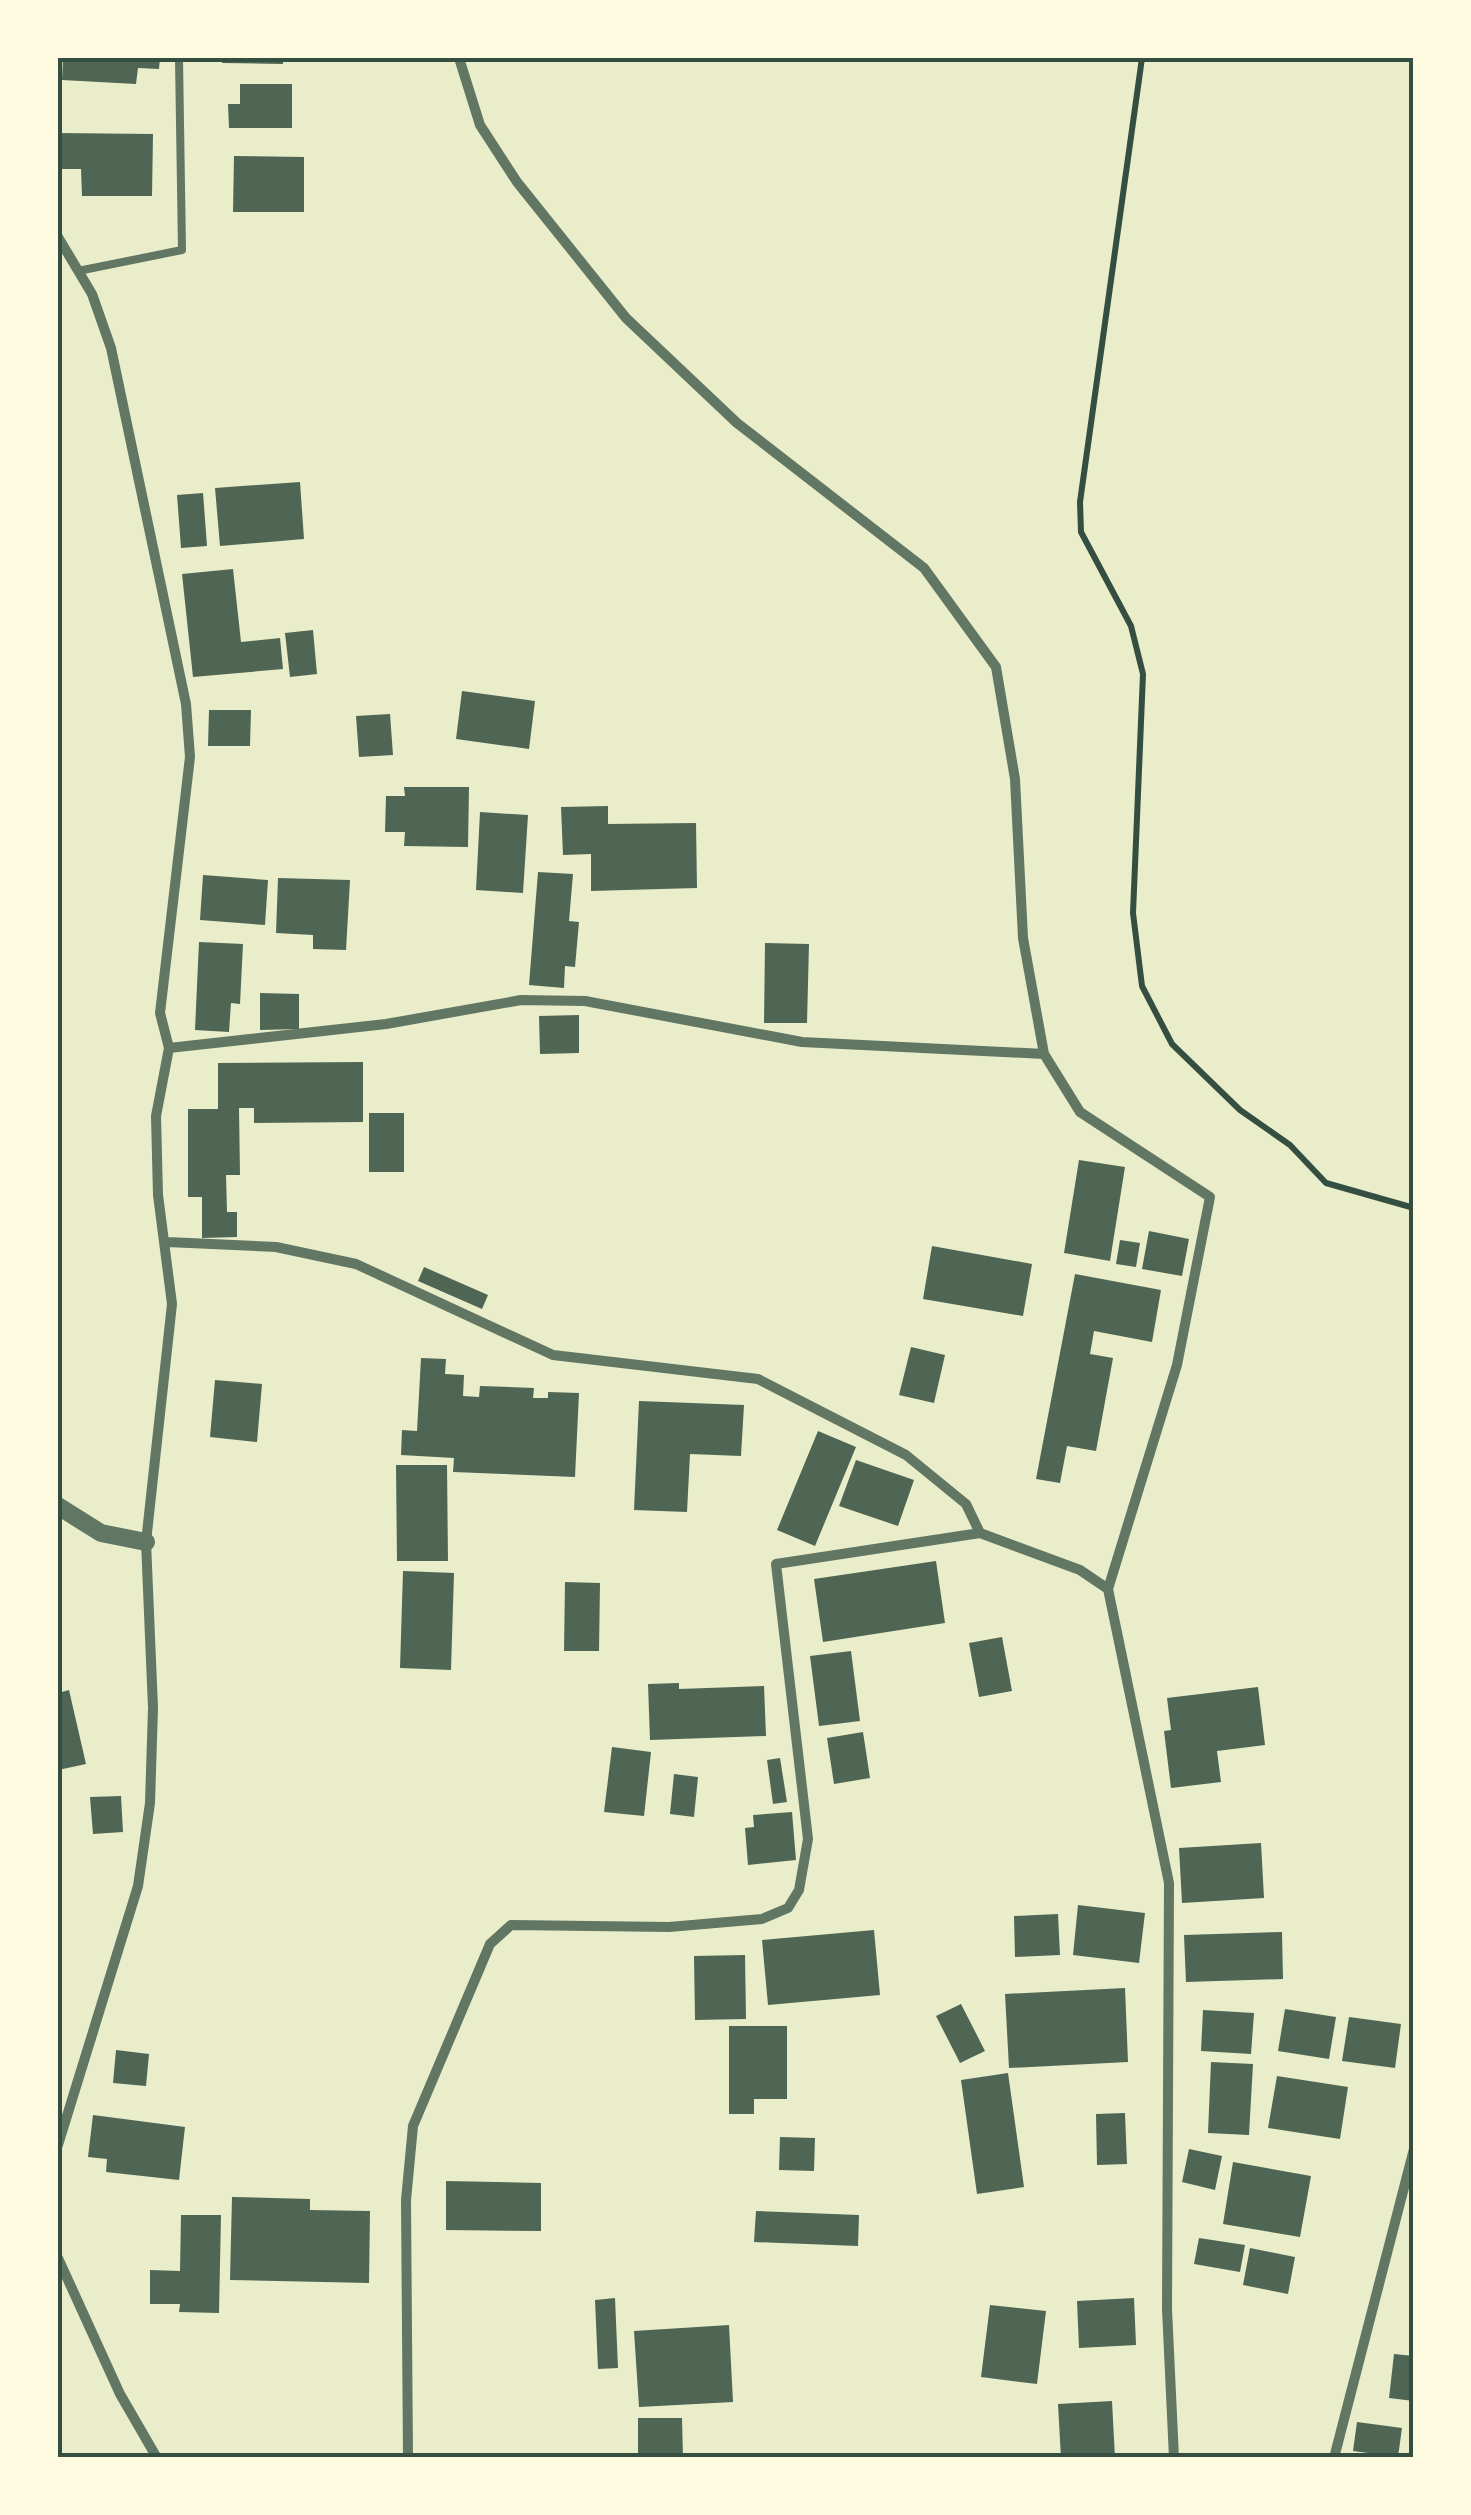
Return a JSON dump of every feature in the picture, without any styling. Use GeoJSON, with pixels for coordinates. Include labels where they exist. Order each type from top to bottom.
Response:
{"type":"FeatureCollection","features":[{"type":"Feature","properties":{"kind":"street"},"geometry":{"type":"LineString","coordinates":[[458,58],[480,125],[517,182],[626,318],[737,423],[924,568],[996,667],[1014,780],[1023,938],[1044,1054],[1080,1112],[1210,1198],[1177,1365],[1108,1589],[1169,1883],[1167,2309],[1174,2458]]}},
{"type":"Feature","properties":{"kind":"street"},"geometry":{"type":"LineString","coordinates":[[58,237],[78,271],[111,348],[186,704],[190,757],[160,1013],[169,1048],[156,1116],[158,1195],[172,1304],[146,1542],[153,1708],[150,1803],[138,1886],[58,2145]]}},
{"type":"Feature","properties":{"kind":"street"},"geometry":{"type":"LineString","coordinates":[[169,1048],[386,1024],[537,1000],[585,1001],[802,1042],[1044,1054]]}},
{"type":"Feature","properties":{"kind":"street"},"geometry":{"type":"LineString","coordinates":[[167,1242],[276,1247],[356,1264],[553,1355],[758,1378],[906,1454],[966,1504],[980,1534]]}},
{"type":"Feature","properties":{"kind":"street"},"geometry":{"type":"LineString","coordinates":[[58,1506],[101,1533],[146,1542]]}},
{"type":"Feature","properties":{"kind":"street"},"geometry":{"type":"LineString","coordinates":[[408,2458],[406,2200],[413,2126],[490,1944],[511,1925],[670,1926],[762,1919],[788,1908],[799,1890],[808,1839],[776,1564],[980,1534],[1080,1570],[1108,1589]]}},
{"type":"Feature","properties":{"kind":"street"},"geometry":{"type":"LineString","coordinates":[[1334,2458],[1414,2149]]}},
{"type":"Feature","properties":{"kind":"street"},"geometry":{"type":"LineString","coordinates":[[58,2258],[120,2394],[156,2458]]}},
{"type":"Feature","properties":{"kind":"lane"},"geometry":{"type":"LineString","coordinates":[[78,271],[182,250],[180,59]]}},
{"type":"Feature","properties":{"kind":"path"},"geometry":{"type":"LineString","coordinates":[[1142,58],[1080,502],[1081,532],[1131,626],[1142,674],[1134,913],[1142,986],[1172,1044],[1240,1110],[1290,1145],[1326,1183],[1414,1208]]}},
{"type":"Feature","properties":{"kind":"building"},"geometry":{"type":"Polygon","coordinates":[[[63,58],[160,58],[159,69],[138,68],[136,84],[62,80],[63,58]]]}},
{"type":"Feature","properties":{"kind":"building"},"geometry":{"type":"Polygon","coordinates":[[[222,58],[283,58],[283,64],[222,63],[222,58]]]}},
{"type":"Feature","properties":{"kind":"building"},"geometry":{"type":"Polygon","coordinates":[[[240,84],[292,84],[292,128],[229,128],[228,104],[240,104],[240,84]]]}},
{"type":"Feature","properties":{"kind":"building"},"geometry":{"type":"Polygon","coordinates":[[[58,133],[153,134],[152,196],[82,196],[81,169],[58,169],[58,133]]]}},
{"type":"Feature","properties":{"kind":"building"},"geometry":{"type":"Polygon","coordinates":[[[234,156],[304,157],[304,212],[233,212],[234,156]]]}},
{"type":"Feature","properties":{"kind":"building"},"geometry":{"type":"Polygon","coordinates":[[[300,482],[304,539],[220,546],[215,488],[300,482]]]}},
{"type":"Feature","properties":{"kind":"building"},"geometry":{"type":"Polygon","coordinates":[[[203,493],[207,546],[181,548],[177,495],[203,493]]]}},
{"type":"Feature","properties":{"kind":"building"},"geometry":{"type":"Polygon","coordinates":[[[233,569],[241,642],[280,638],[283,669],[193,677],[182,574],[233,569]]]}},
{"type":"Feature","properties":{"kind":"building"},"geometry":{"type":"Polygon","coordinates":[[[313,630],[317,674],[290,677],[285,633],[313,630]]]}},
{"type":"Feature","properties":{"kind":"building"},"geometry":{"type":"Polygon","coordinates":[[[462,691],[535,701],[529,749],[456,739],[462,691]]]}},
{"type":"Feature","properties":{"kind":"building"},"geometry":{"type":"Polygon","coordinates":[[[209,710],[251,710],[250,746],[208,746],[209,710]]]}},
{"type":"Feature","properties":{"kind":"building"},"geometry":{"type":"Polygon","coordinates":[[[390,714],[393,755],[359,757],[356,716],[390,714]]]}},
{"type":"Feature","properties":{"kind":"building"},"geometry":{"type":"Polygon","coordinates":[[[404,787],[469,787],[468,847],[404,846],[405,832],[385,832],[386,796],[405,796],[404,787]]]}},
{"type":"Feature","properties":{"kind":"building"},"geometry":{"type":"Polygon","coordinates":[[[608,806],[608,824],[696,823],[697,888],[591,891],[591,854],[563,855],[561,807],[608,806]]]}},
{"type":"Feature","properties":{"kind":"building"},"geometry":{"type":"Polygon","coordinates":[[[480,812],[528,815],[523,893],[476,890],[480,812]]]}},
{"type":"Feature","properties":{"kind":"building"},"geometry":{"type":"Polygon","coordinates":[[[538,872],[573,874],[569,921],[579,922],[575,967],[565,966],[564,988],[529,985],[538,872]]]}},
{"type":"Feature","properties":{"kind":"building"},"geometry":{"type":"Polygon","coordinates":[[[203,875],[268,880],[265,925],[200,920],[203,875]]]}},
{"type":"Feature","properties":{"kind":"building"},"geometry":{"type":"Polygon","coordinates":[[[278,878],[350,880],[346,950],[313,949],[313,935],[276,933],[278,878]]]}},
{"type":"Feature","properties":{"kind":"building"},"geometry":{"type":"Polygon","coordinates":[[[199,942],[243,944],[240,1004],[231,1003],[229,1032],[195,1030],[199,942]]]}},
{"type":"Feature","properties":{"kind":"building"},"geometry":{"type":"Polygon","coordinates":[[[765,943],[809,944],[807,1023],[764,1023],[765,943]]]}},
{"type":"Feature","properties":{"kind":"building"},"geometry":{"type":"Polygon","coordinates":[[[260,993],[299,994],[299,1029],[260,1030],[260,993]]]}},
{"type":"Feature","properties":{"kind":"building"},"geometry":{"type":"Polygon","coordinates":[[[579,1015],[579,1053],[540,1054],[539,1016],[579,1015]]]}},
{"type":"Feature","properties":{"kind":"building"},"geometry":{"type":"Polygon","coordinates":[[[363,1062],[363,1122],[254,1123],[254,1108],[239,1108],[240,1175],[226,1175],[227,1212],[237,1212],[237,1237],[202,1238],[202,1197],[188,1197],[188,1109],[218,1109],[218,1063],[363,1062]]]}},
{"type":"Feature","properties":{"kind":"building"},"geometry":{"type":"Polygon","coordinates":[[[369,1113],[404,1113],[404,1172],[369,1172],[369,1113]]]}},
{"type":"Feature","properties":{"kind":"building"},"geometry":{"type":"Polygon","coordinates":[[[1079,1160],[1125,1167],[1110,1261],[1064,1253],[1079,1160]]]}},
{"type":"Feature","properties":{"kind":"building"},"geometry":{"type":"Polygon","coordinates":[[[1149,1231],[1189,1239],[1182,1276],[1142,1269],[1149,1231]]]}},
{"type":"Feature","properties":{"kind":"building"},"geometry":{"type":"Polygon","coordinates":[[[1120,1240],[1140,1243],[1136,1267],[1116,1264],[1120,1240]]]}},
{"type":"Feature","properties":{"kind":"building"},"geometry":{"type":"Polygon","coordinates":[[[932,1246],[1032,1264],[1023,1316],[923,1299],[932,1246]]]}},
{"type":"Feature","properties":{"kind":"building"},"geometry":{"type":"Polygon","coordinates":[[[424,1267],[488,1295],[482,1309],[418,1281],[424,1267]]]}},
{"type":"Feature","properties":{"kind":"building"},"geometry":{"type":"Polygon","coordinates":[[[1075,1274],[1161,1290],[1152,1342],[1094,1331],[1090,1354],[1113,1358],[1096,1451],[1067,1446],[1060,1483],[1036,1479],[1075,1274]]]}},
{"type":"Feature","properties":{"kind":"building"},"geometry":{"type":"Polygon","coordinates":[[[911,1347],[945,1355],[934,1403],[899,1395],[911,1347]]]}},
{"type":"Feature","properties":{"kind":"building"},"geometry":{"type":"Polygon","coordinates":[[[421,1358],[446,1359],[445,1374],[464,1375],[463,1396],[479,1397],[480,1386],[534,1388],[533,1398],[548,1398],[548,1392],[579,1393],[575,1477],[453,1472],[454,1458],[401,1455],[402,1430],[417,1431],[421,1358]]]}},
{"type":"Feature","properties":{"kind":"building"},"geometry":{"type":"Polygon","coordinates":[[[215,1380],[262,1384],[257,1442],[210,1437],[215,1380]]]}},
{"type":"Feature","properties":{"kind":"building"},"geometry":{"type":"Polygon","coordinates":[[[639,1401],[744,1405],[741,1456],[690,1454],[687,1512],[634,1510],[639,1401]]]}},
{"type":"Feature","properties":{"kind":"building"},"geometry":{"type":"Polygon","coordinates":[[[818,1431],[856,1447],[815,1546],[777,1530],[818,1431]]]}},
{"type":"Feature","properties":{"kind":"building"},"geometry":{"type":"Polygon","coordinates":[[[856,1460],[914,1480],[898,1526],[839,1506],[856,1460]]]}},
{"type":"Feature","properties":{"kind":"building"},"geometry":{"type":"Polygon","coordinates":[[[396,1465],[447,1465],[448,1561],[397,1561],[396,1465]]]}},
{"type":"Feature","properties":{"kind":"building"},"geometry":{"type":"Polygon","coordinates":[[[936,1561],[945,1623],[823,1642],[814,1579],[936,1561]]]}},
{"type":"Feature","properties":{"kind":"building"},"geometry":{"type":"Polygon","coordinates":[[[403,1571],[454,1573],[451,1670],[400,1668],[403,1571]]]}},
{"type":"Feature","properties":{"kind":"building"},"geometry":{"type":"Polygon","coordinates":[[[565,1582],[600,1583],[599,1651],[564,1651],[565,1582]]]}},
{"type":"Feature","properties":{"kind":"building"},"geometry":{"type":"Polygon","coordinates":[[[1002,1637],[1012,1691],[979,1697],[969,1643],[1002,1637]]]}},
{"type":"Feature","properties":{"kind":"building"},"geometry":{"type":"Polygon","coordinates":[[[851,1651],[860,1721],[819,1726],[810,1656],[851,1651]]]}},
{"type":"Feature","properties":{"kind":"building"},"geometry":{"type":"Polygon","coordinates":[[[679,1683],[679,1689],[764,1686],[766,1736],[650,1740],[648,1684],[679,1683]]]}},
{"type":"Feature","properties":{"kind":"building"},"geometry":{"type":"Polygon","coordinates":[[[1258,1687],[1265,1745],[1217,1751],[1221,1782],[1171,1788],[1164,1731],[1171,1730],[1167,1698],[1258,1687]]]}},
{"type":"Feature","properties":{"kind":"building"},"geometry":{"type":"Polygon","coordinates":[[[69,1690],[86,1764],[58,1770],[58,1693],[69,1690]]]}},
{"type":"Feature","properties":{"kind":"building"},"geometry":{"type":"Polygon","coordinates":[[[863,1732],[870,1778],[834,1784],[827,1738],[863,1732]]]}},
{"type":"Feature","properties":{"kind":"building"},"geometry":{"type":"Polygon","coordinates":[[[612,1747],[651,1752],[644,1816],[604,1812],[612,1747]]]}},
{"type":"Feature","properties":{"kind":"building"},"geometry":{"type":"Polygon","coordinates":[[[780,1758],[787,1802],[773,1804],[767,1760],[780,1758]]]}},
{"type":"Feature","properties":{"kind":"building"},"geometry":{"type":"Polygon","coordinates":[[[674,1774],[698,1777],[694,1817],[670,1814],[674,1774]]]}},
{"type":"Feature","properties":{"kind":"building"},"geometry":{"type":"Polygon","coordinates":[[[121,1796],[123,1832],[93,1834],[90,1797],[121,1796]]]}},
{"type":"Feature","properties":{"kind":"building"},"geometry":{"type":"Polygon","coordinates":[[[792,1812],[796,1860],[748,1865],[745,1828],[754,1827],[753,1815],[792,1812]]]}},
{"type":"Feature","properties":{"kind":"building"},"geometry":{"type":"Polygon","coordinates":[[[1261,1843],[1264,1898],[1182,1903],[1179,1848],[1261,1843]]]}},
{"type":"Feature","properties":{"kind":"building"},"geometry":{"type":"Polygon","coordinates":[[[1078,1905],[1145,1913],[1139,1963],[1073,1955],[1078,1905]]]}},
{"type":"Feature","properties":{"kind":"building"},"geometry":{"type":"Polygon","coordinates":[[[1058,1914],[1060,1955],[1015,1957],[1014,1916],[1058,1914]]]}},
{"type":"Feature","properties":{"kind":"building"},"geometry":{"type":"Polygon","coordinates":[[[874,1930],[880,1995],[768,2005],[762,1940],[874,1930]]]}},
{"type":"Feature","properties":{"kind":"building"},"geometry":{"type":"Polygon","coordinates":[[[1282,1932],[1283,1979],[1186,1982],[1184,1935],[1282,1932]]]}},
{"type":"Feature","properties":{"kind":"building"},"geometry":{"type":"Polygon","coordinates":[[[745,1955],[746,2019],[695,2020],[694,1956],[745,1955]]]}},
{"type":"Feature","properties":{"kind":"building"},"geometry":{"type":"Polygon","coordinates":[[[1125,1988],[1128,2062],[1009,2068],[1005,1994],[1125,1988]]]}},
{"type":"Feature","properties":{"kind":"building"},"geometry":{"type":"Polygon","coordinates":[[[961,2004],[985,2051],[960,2063],[936,2016],[961,2004]]]}},
{"type":"Feature","properties":{"kind":"building"},"geometry":{"type":"Polygon","coordinates":[[[1285,2009],[1336,2017],[1329,2059],[1278,2051],[1285,2009]]]}},
{"type":"Feature","properties":{"kind":"building"},"geometry":{"type":"Polygon","coordinates":[[[1203,2010],[1254,2013],[1251,2054],[1201,2051],[1203,2010]]]}},
{"type":"Feature","properties":{"kind":"building"},"geometry":{"type":"Polygon","coordinates":[[[1349,2017],[1401,2024],[1395,2068],[1342,2061],[1349,2017]]]}},
{"type":"Feature","properties":{"kind":"building"},"geometry":{"type":"Polygon","coordinates":[[[729,2026],[787,2026],[787,2099],[754,2099],[754,2114],[729,2114],[729,2026]]]}},
{"type":"Feature","properties":{"kind":"building"},"geometry":{"type":"Polygon","coordinates":[[[116,2050],[149,2054],[146,2086],[113,2083],[116,2050]]]}},
{"type":"Feature","properties":{"kind":"building"},"geometry":{"type":"Polygon","coordinates":[[[1211,2062],[1253,2064],[1249,2135],[1208,2133],[1211,2062]]]}},
{"type":"Feature","properties":{"kind":"building"},"geometry":{"type":"Polygon","coordinates":[[[1008,2073],[1024,2187],[977,2194],[961,2080],[1008,2073]]]}},
{"type":"Feature","properties":{"kind":"building"},"geometry":{"type":"Polygon","coordinates":[[[1277,2076],[1348,2087],[1340,2139],[1268,2128],[1277,2076]]]}},
{"type":"Feature","properties":{"kind":"building"},"geometry":{"type":"Polygon","coordinates":[[[1125,2113],[1127,2164],[1097,2165],[1096,2114],[1125,2113]]]}},
{"type":"Feature","properties":{"kind":"building"},"geometry":{"type":"Polygon","coordinates":[[[93,2115],[185,2127],[179,2180],[106,2172],[107,2159],[88,2157],[93,2115]]]}},
{"type":"Feature","properties":{"kind":"building"},"geometry":{"type":"Polygon","coordinates":[[[780,2137],[815,2138],[814,2171],[779,2170],[780,2137]]]}},
{"type":"Feature","properties":{"kind":"building"},"geometry":{"type":"Polygon","coordinates":[[[1189,2149],[1222,2156],[1215,2190],[1182,2182],[1189,2149]]]}},
{"type":"Feature","properties":{"kind":"building"},"geometry":{"type":"Polygon","coordinates":[[[1233,2162],[1311,2176],[1300,2237],[1223,2224],[1233,2162]]]}},
{"type":"Feature","properties":{"kind":"building"},"geometry":{"type":"Polygon","coordinates":[[[446,2181],[541,2183],[541,2231],[446,2230],[446,2181]]]}},
{"type":"Feature","properties":{"kind":"building"},"geometry":{"type":"Polygon","coordinates":[[[232,2197],[310,2199],[310,2210],[370,2211],[369,2283],[230,2280],[232,2197]]]}},
{"type":"Feature","properties":{"kind":"building"},"geometry":{"type":"Polygon","coordinates":[[[756,2211],[859,2215],[858,2246],[754,2242],[756,2211]]]}},
{"type":"Feature","properties":{"kind":"building"},"geometry":{"type":"Polygon","coordinates":[[[181,2215],[221,2215],[219,2313],[179,2312],[180,2304],[150,2304],[150,2270],[180,2271],[181,2215]]]}},
{"type":"Feature","properties":{"kind":"building"},"geometry":{"type":"Polygon","coordinates":[[[1199,2238],[1245,2245],[1240,2272],[1194,2264],[1199,2238]]]}},
{"type":"Feature","properties":{"kind":"building"},"geometry":{"type":"Polygon","coordinates":[[[1250,2248],[1295,2257],[1288,2294],[1243,2285],[1250,2248]]]}},
{"type":"Feature","properties":{"kind":"building"},"geometry":{"type":"Polygon","coordinates":[[[615,2298],[618,2368],[598,2369],[595,2300],[615,2298]]]}},
{"type":"Feature","properties":{"kind":"building"},"geometry":{"type":"Polygon","coordinates":[[[1134,2298],[1136,2345],[1079,2348],[1077,2301],[1134,2298]]]}},
{"type":"Feature","properties":{"kind":"building"},"geometry":{"type":"Polygon","coordinates":[[[990,2305],[1046,2311],[1037,2384],[981,2377],[990,2305]]]}},
{"type":"Feature","properties":{"kind":"building"},"geometry":{"type":"Polygon","coordinates":[[[729,2325],[733,2402],[639,2407],[634,2331],[729,2325]]]}},
{"type":"Feature","properties":{"kind":"building"},"geometry":{"type":"Polygon","coordinates":[[[1394,2354],[1414,2356],[1414,2401],[1389,2398],[1394,2354]]]}},
{"type":"Feature","properties":{"kind":"building"},"geometry":{"type":"Polygon","coordinates":[[[1112,2401],[1115,2458],[1061,2458],[1058,2404],[1112,2401]]]}},
{"type":"Feature","properties":{"kind":"building"},"geometry":{"type":"Polygon","coordinates":[[[638,2418],[682,2418],[683,2458],[638,2458],[638,2418]]]}},
{"type":"Feature","properties":{"kind":"building"},"geometry":{"type":"Polygon","coordinates":[[[1357,2422],[1402,2428],[1398,2457],[1353,2451],[1357,2422]]]}}]}
